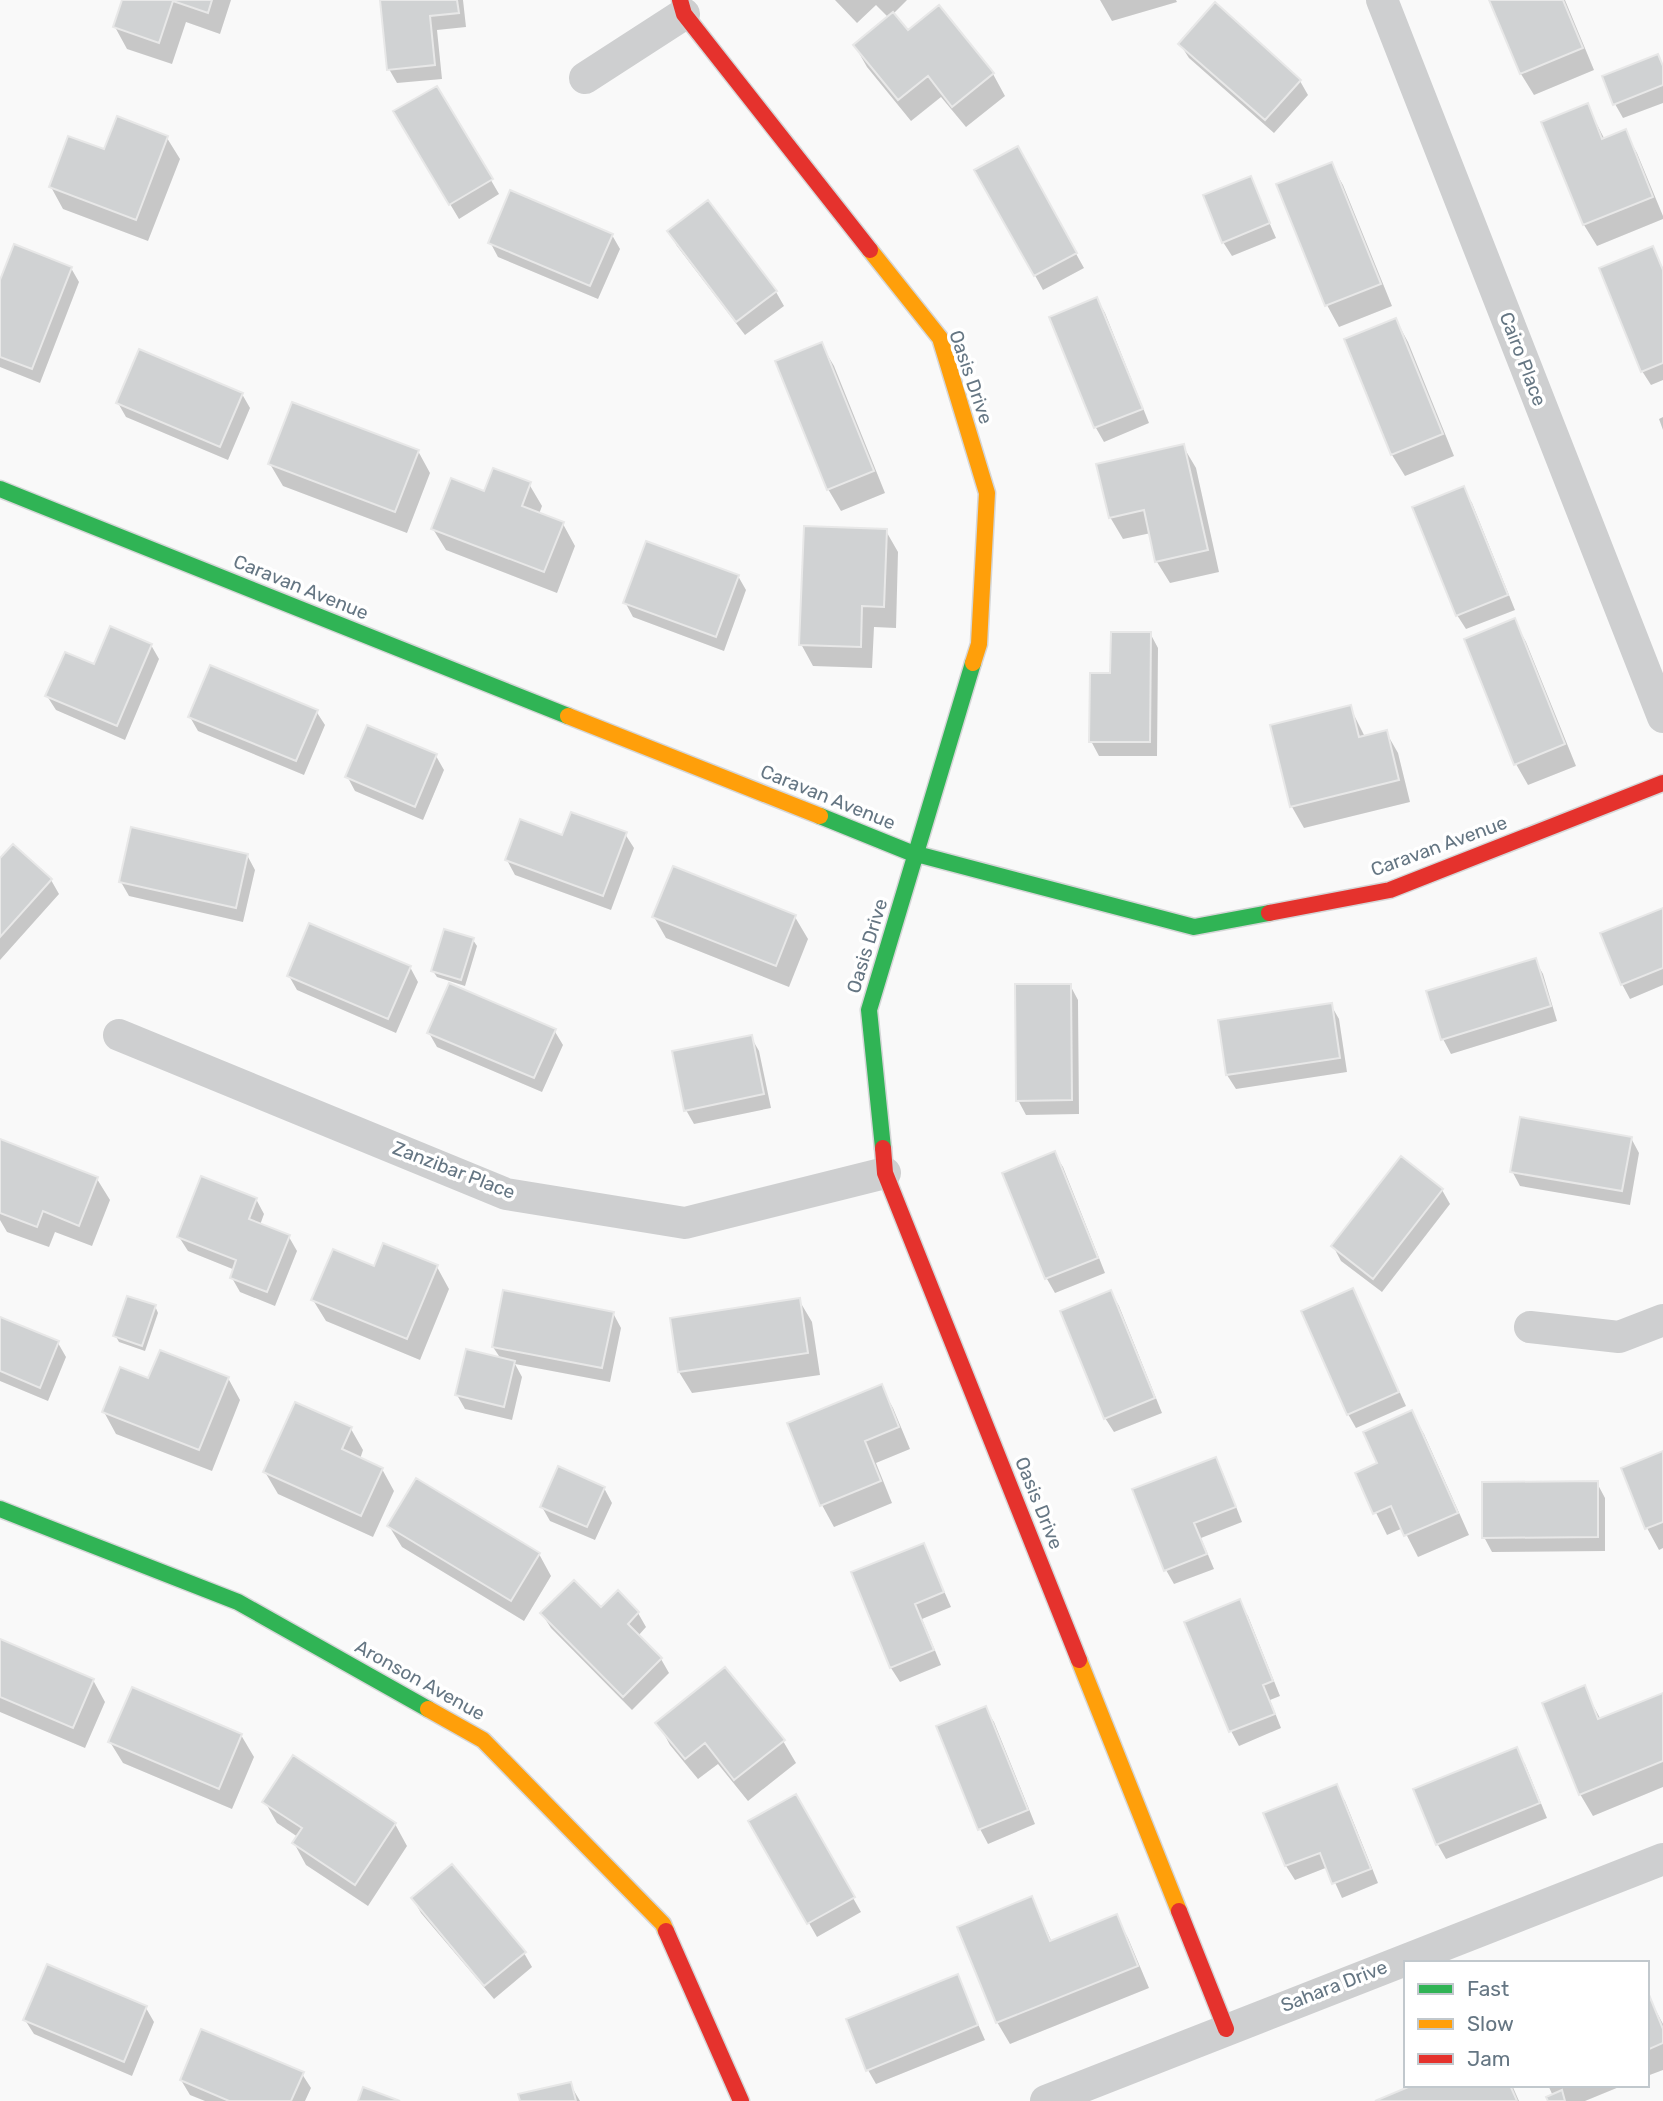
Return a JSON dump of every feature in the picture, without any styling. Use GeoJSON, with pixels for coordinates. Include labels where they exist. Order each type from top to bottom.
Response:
{"type":"FeatureCollection","features":[{"type":"Feature","properties":{"kind":"street","name":"Cairo Place"},"geometry":{"type":"LineString","coordinates":[[1382,0],[1663,717]]}},
{"type":"Feature","properties":{"kind":"street"},"geometry":{"type":"LineString","coordinates":[[585,78],[682,7]]}},
{"type":"Feature","properties":{"kind":"street","name":"Oasis Drive"},"geometry":{"type":"LineString","coordinates":[[682,7],[940,338],[987,493],[979,643],[869,1010],[885,1173],[1226,2029]]}},
{"type":"Feature","properties":{"kind":"street","name":"Caravan Avenue"},"geometry":{"type":"LineString","coordinates":[[0,489],[916,854],[1194,927],[1390,890],[1663,783]]}},
{"type":"Feature","properties":{"kind":"street","name":"Zanzibar Place"},"geometry":{"type":"LineString","coordinates":[[119,1035],[506,1194],[685,1223],[885,1173]]}},
{"type":"Feature","properties":{"kind":"street"},"geometry":{"type":"LineString","coordinates":[[1530,1327],[1619,1337],[1663,1320]]}},
{"type":"Feature","properties":{"kind":"street","name":"Aronson Avenue"},"geometry":{"type":"LineString","coordinates":[[0,1509],[238,1602],[483,1740],[663,1924],[741,2101]]}},
{"type":"Feature","properties":{"kind":"street","name":"Sahara Drive"},"geometry":{"type":"LineString","coordinates":[[1046,2101],[1663,1859]]}},
{"type":"Feature","properties":{"kind":"building"},"geometry":{"type":"Polygon","coordinates":[[[122,0],[212,0],[208,13],[173,1],[159,43],[113,27],[122,0]]]}},
{"type":"Feature","properties":{"kind":"building"},"geometry":{"type":"Polygon","coordinates":[[[380,0],[457,0],[459,13],[430,16],[435,65],[387,70],[380,0]]]}},
{"type":"Feature","properties":{"kind":"building"},"geometry":{"type":"Polygon","coordinates":[[[1489,0],[1563,0],[1583,48],[1520,74],[1489,0]]]}},
{"type":"Feature","properties":{"kind":"building"},"geometry":{"type":"Polygon","coordinates":[[[1215,2],[1301,80],[1265,120],[1178,44],[1215,2]]]}},
{"type":"Feature","properties":{"kind":"building"},"geometry":{"type":"Polygon","coordinates":[[[939,5],[994,73],[952,107],[928,76],[898,100],[853,45],[893,12],[908,30],[939,5]]]}},
{"type":"Feature","properties":{"kind":"building"},"geometry":{"type":"Polygon","coordinates":[[[1658,54],[1663,66],[1663,85],[1613,105],[1602,76],[1658,54]]]}},
{"type":"Feature","properties":{"kind":"building"},"geometry":{"type":"Polygon","coordinates":[[[437,86],[493,179],[449,205],[393,111],[437,86]]]}},
{"type":"Feature","properties":{"kind":"building"},"geometry":{"type":"Polygon","coordinates":[[[1588,103],[1602,139],[1626,129],[1653,197],[1583,225],[1541,122],[1588,103]]]}},
{"type":"Feature","properties":{"kind":"building"},"geometry":{"type":"Polygon","coordinates":[[[117,116],[168,136],[136,220],[49,187],[68,136],[104,149],[117,116]]]}},
{"type":"Feature","properties":{"kind":"building"},"geometry":{"type":"Polygon","coordinates":[[[1018,146],[1077,253],[1034,276],[974,170],[1018,146]]]}},
{"type":"Feature","properties":{"kind":"building"},"geometry":{"type":"Polygon","coordinates":[[[1332,162],[1381,284],[1325,306],[1276,184],[1332,162]]]}},
{"type":"Feature","properties":{"kind":"building"},"geometry":{"type":"Polygon","coordinates":[[[1251,176],[1270,223],[1222,243],[1203,195],[1251,176]]]}},
{"type":"Feature","properties":{"kind":"building"},"geometry":{"type":"Polygon","coordinates":[[[510,190],[613,234],[590,286],[488,243],[510,190]]]}},
{"type":"Feature","properties":{"kind":"building"},"geometry":{"type":"Polygon","coordinates":[[[708,200],[777,291],[736,322],[667,231],[708,200]]]}},
{"type":"Feature","properties":{"kind":"building"},"geometry":{"type":"Polygon","coordinates":[[[14,244],[72,267],[32,369],[0,357],[0,280],[14,244]]]}},
{"type":"Feature","properties":{"kind":"building"},"geometry":{"type":"Polygon","coordinates":[[[1653,246],[1663,270],[1663,363],[1641,372],[1599,268],[1653,246]]]}},
{"type":"Feature","properties":{"kind":"building"},"geometry":{"type":"Polygon","coordinates":[[[1097,297],[1143,409],[1094,428],[1049,317],[1097,297]]]}},
{"type":"Feature","properties":{"kind":"building"},"geometry":{"type":"Polygon","coordinates":[[[1396,318],[1443,434],[1391,455],[1344,339],[1396,318]]]}},
{"type":"Feature","properties":{"kind":"building"},"geometry":{"type":"Polygon","coordinates":[[[822,342],[874,471],[827,490],[775,361],[822,342]]]}},
{"type":"Feature","properties":{"kind":"building"},"geometry":{"type":"Polygon","coordinates":[[[139,349],[243,393],[220,447],[116,403],[139,349]]]}},
{"type":"Feature","properties":{"kind":"building"},"geometry":{"type":"Polygon","coordinates":[[[292,402],[419,450],[395,512],[268,464],[292,402]]]}},
{"type":"Feature","properties":{"kind":"building"},"geometry":{"type":"Polygon","coordinates":[[[1184,444],[1208,550],[1155,562],[1144,510],[1109,518],[1096,464],[1184,444]]]}},
{"type":"Feature","properties":{"kind":"building"},"geometry":{"type":"Polygon","coordinates":[[[493,468],[531,482],[522,506],[564,522],[544,572],[431,529],[451,478],[484,491],[493,468]]]}},
{"type":"Feature","properties":{"kind":"building"},"geometry":{"type":"Polygon","coordinates":[[[1464,486],[1508,595],[1456,616],[1412,507],[1464,486]]]}},
{"type":"Feature","properties":{"kind":"building"},"geometry":{"type":"Polygon","coordinates":[[[804,526],[887,529],[884,607],[862,606],[861,647],[799,645],[804,526]]]}},
{"type":"Feature","properties":{"kind":"building"},"geometry":{"type":"Polygon","coordinates":[[[646,541],[739,575],[716,637],[623,603],[646,541]]]}},
{"type":"Feature","properties":{"kind":"building"},"geometry":{"type":"Polygon","coordinates":[[[1515,618],[1565,744],[1514,765],[1464,639],[1515,618]]]}},
{"type":"Feature","properties":{"kind":"building"},"geometry":{"type":"Polygon","coordinates":[[[110,626],[152,644],[117,726],[45,696],[65,652],[94,664],[110,626]]]}},
{"type":"Feature","properties":{"kind":"building"},"geometry":{"type":"Polygon","coordinates":[[[1111,632],[1151,632],[1150,742],[1089,742],[1090,673],[1110,673],[1111,632]]]}},
{"type":"Feature","properties":{"kind":"building"},"geometry":{"type":"Polygon","coordinates":[[[210,665],[318,710],[296,761],[188,717],[210,665]]]}},
{"type":"Feature","properties":{"kind":"building"},"geometry":{"type":"Polygon","coordinates":[[[1351,705],[1359,737],[1387,730],[1399,780],[1290,807],[1270,725],[1351,705]]]}},
{"type":"Feature","properties":{"kind":"building"},"geometry":{"type":"Polygon","coordinates":[[[367,725],[437,754],[415,807],[345,777],[367,725]]]}},
{"type":"Feature","properties":{"kind":"building"},"geometry":{"type":"Polygon","coordinates":[[[571,812],[627,832],[603,896],[505,860],[520,819],[562,835],[571,812]]]}},
{"type":"Feature","properties":{"kind":"building"},"geometry":{"type":"Polygon","coordinates":[[[131,827],[248,854],[236,908],[119,882],[131,827]]]}},
{"type":"Feature","properties":{"kind":"building"},"geometry":{"type":"Polygon","coordinates":[[[13,844],[52,879],[0,937],[0,858],[13,844]]]}},
{"type":"Feature","properties":{"kind":"building"},"geometry":{"type":"Polygon","coordinates":[[[673,866],[796,915],[776,966],[652,917],[673,866]]]}},
{"type":"Feature","properties":{"kind":"building"},"geometry":{"type":"Polygon","coordinates":[[[1663,908],[1663,968],[1621,985],[1600,933],[1663,908]]]}},
{"type":"Feature","properties":{"kind":"building"},"geometry":{"type":"Polygon","coordinates":[[[309,923],[411,966],[388,1019],[287,976],[309,923]]]}},
{"type":"Feature","properties":{"kind":"building"},"geometry":{"type":"Polygon","coordinates":[[[444,929],[474,938],[461,980],[431,971],[444,929]]]}},
{"type":"Feature","properties":{"kind":"building"},"geometry":{"type":"Polygon","coordinates":[[[1536,958],[1551,1006],[1441,1040],[1426,991],[1536,958]]]}},
{"type":"Feature","properties":{"kind":"building"},"geometry":{"type":"Polygon","coordinates":[[[449,983],[556,1029],[534,1078],[427,1033],[449,983]]]}},
{"type":"Feature","properties":{"kind":"building"},"geometry":{"type":"Polygon","coordinates":[[[1015,984],[1071,984],[1072,1100],[1016,1101],[1015,984]]]}},
{"type":"Feature","properties":{"kind":"building"},"geometry":{"type":"Polygon","coordinates":[[[1332,1003],[1340,1058],[1226,1075],[1218,1020],[1332,1003]]]}},
{"type":"Feature","properties":{"kind":"building"},"geometry":{"type":"Polygon","coordinates":[[[752,1035],[764,1094],[684,1111],[672,1051],[752,1035]]]}},
{"type":"Feature","properties":{"kind":"building"},"geometry":{"type":"Polygon","coordinates":[[[1520,1117],[1632,1137],[1622,1191],[1510,1172],[1520,1117]]]}},
{"type":"Feature","properties":{"kind":"building"},"geometry":{"type":"Polygon","coordinates":[[[0,1139],[98,1177],[79,1226],[43,1211],[37,1227],[0,1213],[0,1139]]]}},
{"type":"Feature","properties":{"kind":"building"},"geometry":{"type":"Polygon","coordinates":[[[1055,1151],[1098,1258],[1045,1279],[1002,1173],[1055,1151]]]}},
{"type":"Feature","properties":{"kind":"building"},"geometry":{"type":"Polygon","coordinates":[[[1401,1156],[1443,1189],[1373,1279],[1331,1246],[1401,1156]]]}},
{"type":"Feature","properties":{"kind":"building"},"geometry":{"type":"Polygon","coordinates":[[[201,1176],[257,1198],[249,1219],[290,1235],[267,1292],[230,1278],[236,1260],[177,1237],[201,1176]]]}},
{"type":"Feature","properties":{"kind":"building"},"geometry":{"type":"Polygon","coordinates":[[[383,1243],[438,1265],[407,1339],[311,1300],[333,1249],[374,1266],[383,1243]]]}},
{"type":"Feature","properties":{"kind":"building"},"geometry":{"type":"Polygon","coordinates":[[[1353,1288],[1399,1392],[1347,1415],[1301,1311],[1353,1288]]]}},
{"type":"Feature","properties":{"kind":"building"},"geometry":{"type":"Polygon","coordinates":[[[503,1290],[614,1312],[602,1368],[492,1347],[503,1290]]]}},
{"type":"Feature","properties":{"kind":"building"},"geometry":{"type":"Polygon","coordinates":[[[1111,1290],[1155,1398],[1104,1419],[1060,1311],[1111,1290]]]}},
{"type":"Feature","properties":{"kind":"building"},"geometry":{"type":"Polygon","coordinates":[[[127,1296],[156,1305],[142,1346],[113,1336],[127,1296]]]}},
{"type":"Feature","properties":{"kind":"building"},"geometry":{"type":"Polygon","coordinates":[[[800,1298],[808,1353],[678,1372],[670,1318],[800,1298]]]}},
{"type":"Feature","properties":{"kind":"building"},"geometry":{"type":"Polygon","coordinates":[[[0,1317],[59,1341],[40,1388],[0,1371],[0,1317]]]}},
{"type":"Feature","properties":{"kind":"building"},"geometry":{"type":"Polygon","coordinates":[[[466,1349],[515,1361],[504,1407],[455,1395],[466,1349]]]}},
{"type":"Feature","properties":{"kind":"building"},"geometry":{"type":"Polygon","coordinates":[[[160,1350],[229,1377],[199,1450],[102,1412],[120,1367],[148,1378],[160,1350]]]}},
{"type":"Feature","properties":{"kind":"building"},"geometry":{"type":"Polygon","coordinates":[[[882,1384],[899,1427],[865,1441],[881,1481],[820,1506],[787,1423],[882,1384]]]}},
{"type":"Feature","properties":{"kind":"building"},"geometry":{"type":"Polygon","coordinates":[[[295,1402],[352,1427],[342,1449],[383,1468],[361,1516],[263,1472],[295,1402]]]}},
{"type":"Feature","properties":{"kind":"building"},"geometry":{"type":"Polygon","coordinates":[[[1412,1410],[1458,1513],[1404,1536],[1391,1506],[1373,1514],[1355,1473],[1377,1463],[1363,1432],[1412,1410]]]}},
{"type":"Feature","properties":{"kind":"building"},"geometry":{"type":"Polygon","coordinates":[[[1663,1451],[1663,1522],[1645,1529],[1621,1468],[1663,1451]]]}},
{"type":"Feature","properties":{"kind":"building"},"geometry":{"type":"Polygon","coordinates":[[[1216,1457],[1236,1507],[1194,1523],[1207,1554],[1164,1571],[1132,1489],[1216,1457]]]}},
{"type":"Feature","properties":{"kind":"building"},"geometry":{"type":"Polygon","coordinates":[[[558,1466],[605,1487],[587,1527],[540,1507],[558,1466]]]}},
{"type":"Feature","properties":{"kind":"building"},"geometry":{"type":"Polygon","coordinates":[[[416,1478],[540,1553],[511,1601],[387,1526],[416,1478]]]}},
{"type":"Feature","properties":{"kind":"building"},"geometry":{"type":"Polygon","coordinates":[[[1598,1481],[1598,1537],[1482,1538],[1482,1482],[1598,1481]]]}},
{"type":"Feature","properties":{"kind":"building"},"geometry":{"type":"Polygon","coordinates":[[[924,1543],[944,1592],[915,1604],[934,1650],[890,1668],[851,1572],[924,1543]]]}},
{"type":"Feature","properties":{"kind":"building"},"geometry":{"type":"Polygon","coordinates":[[[574,1580],[601,1607],[618,1590],[639,1612],[628,1624],[662,1658],[623,1697],[540,1613],[574,1580]]]}},
{"type":"Feature","properties":{"kind":"building"},"geometry":{"type":"Polygon","coordinates":[[[1240,1599],[1273,1681],[1263,1685],[1275,1714],[1229,1732],[1184,1622],[1240,1599]]]}},
{"type":"Feature","properties":{"kind":"building"},"geometry":{"type":"Polygon","coordinates":[[[0,1639],[94,1679],[73,1728],[0,1697],[0,1639]]]}},
{"type":"Feature","properties":{"kind":"building"},"geometry":{"type":"Polygon","coordinates":[[[725,1667],[785,1740],[734,1780],[705,1743],[685,1759],[655,1723],[725,1667]]]}},
{"type":"Feature","properties":{"kind":"building"},"geometry":{"type":"Polygon","coordinates":[[[1585,1685],[1598,1719],[1663,1693],[1663,1761],[1579,1795],[1542,1703],[1585,1685]]]}},
{"type":"Feature","properties":{"kind":"building"},"geometry":{"type":"Polygon","coordinates":[[[132,1687],[242,1734],[219,1789],[108,1742],[132,1687]]]}},
{"type":"Feature","properties":{"kind":"building"},"geometry":{"type":"Polygon","coordinates":[[[986,1706],[1028,1810],[978,1830],[936,1726],[986,1706]]]}},
{"type":"Feature","properties":{"kind":"building"},"geometry":{"type":"Polygon","coordinates":[[[1517,1747],[1540,1803],[1436,1845],[1413,1789],[1517,1747]]]}},
{"type":"Feature","properties":{"kind":"building"},"geometry":{"type":"Polygon","coordinates":[[[293,1755],[396,1823],[355,1885],[292,1843],[302,1828],[262,1802],[293,1755]]]}},
{"type":"Feature","properties":{"kind":"building"},"geometry":{"type":"Polygon","coordinates":[[[1337,1784],[1371,1869],[1332,1884],[1320,1853],[1285,1866],[1263,1813],[1337,1784]]]}},
{"type":"Feature","properties":{"kind":"building"},"geometry":{"type":"Polygon","coordinates":[[[796,1794],[855,1897],[807,1924],[748,1821],[796,1794]]]}},
{"type":"Feature","properties":{"kind":"building"},"geometry":{"type":"Polygon","coordinates":[[[452,1864],[526,1952],[484,1986],[411,1898],[452,1864]]]}},
{"type":"Feature","properties":{"kind":"building"},"geometry":{"type":"Polygon","coordinates":[[[1032,1896],[1050,1941],[1117,1914],[1138,1966],[996,2023],[957,1927],[1032,1896]]]}},
{"type":"Feature","properties":{"kind":"building"},"geometry":{"type":"Polygon","coordinates":[[[47,1964],[147,2006],[124,2062],[23,2020],[47,1964]]]}},
{"type":"Feature","properties":{"kind":"building"},"geometry":{"type":"Polygon","coordinates":[[[958,1974],[978,2025],[866,2071],[846,2019],[958,1974]]]}},
{"type":"Feature","properties":{"kind":"building"},"geometry":{"type":"Polygon","coordinates":[[[1649,1995],[1663,2029],[1663,2043],[1649,2049],[1649,1995]]]}},
{"type":"Feature","properties":{"kind":"building"},"geometry":{"type":"Polygon","coordinates":[[[201,2029],[304,2072],[291,2101],[229,2101],[180,2080],[201,2029]]]}},
{"type":"Feature","properties":{"kind":"building"},"geometry":{"type":"Polygon","coordinates":[[[571,2082],[576,2101],[520,2101],[518,2094],[571,2082]]]}},
{"type":"Feature","properties":{"kind":"building"},"geometry":{"type":"Polygon","coordinates":[[[363,2087],[400,2101],[358,2101],[363,2087]]]}},
{"type":"Feature","properties":{"kind":"building"},"geometry":{"type":"Polygon","coordinates":[[[1408,2087],[1511,2087],[1517,2101],[1375,2101],[1408,2087]]]}},
{"type":"Feature","properties":{"kind":"building"},"geometry":{"type":"Polygon","coordinates":[[[1562,2090],[1565,2101],[1548,2101],[1546,2097],[1562,2090]]]}},
{"type":"Feature","properties":{"kind":"traffic: fast"},"geometry":{"type":"LineString","coordinates":[[0,489],[568,716]]}},
{"type":"Feature","properties":{"kind":"traffic: fast"},"geometry":{"type":"LineString","coordinates":[[883,1148],[869,1010],[973,663]]}},
{"type":"Feature","properties":{"kind":"traffic: fast"},"geometry":{"type":"LineString","coordinates":[[820,816],[909,852],[1194,927],[1269,913]]}},
{"type":"Feature","properties":{"kind":"traffic: fast"},"geometry":{"type":"LineString","coordinates":[[0,1509],[238,1602],[428,1709]]}},
{"type":"Feature","properties":{"kind":"traffic: slow"},"geometry":{"type":"LineString","coordinates":[[870,250],[940,338],[987,493],[979,644],[973,663]]}},
{"type":"Feature","properties":{"kind":"traffic: slow"},"geometry":{"type":"LineString","coordinates":[[568,716],[820,816]]}},
{"type":"Feature","properties":{"kind":"traffic: slow"},"geometry":{"type":"LineString","coordinates":[[1079,1660],[1179,1911]]}},
{"type":"Feature","properties":{"kind":"traffic: slow"},"geometry":{"type":"LineString","coordinates":[[428,1709],[483,1740],[663,1924],[666,1931]]}},
{"type":"Feature","properties":{"kind":"traffic: jam"},"geometry":{"type":"LineString","coordinates":[[680,0],[684,14],[870,250]]}},
{"type":"Feature","properties":{"kind":"traffic: jam"},"geometry":{"type":"LineString","coordinates":[[1269,913],[1390,890],[1663,783]]}},
{"type":"Feature","properties":{"kind":"traffic: jam"},"geometry":{"type":"LineString","coordinates":[[883,1148],[885,1173],[1079,1660]]}},
{"type":"Feature","properties":{"kind":"traffic: jam"},"geometry":{"type":"LineString","coordinates":[[1179,1911],[1226,2029]]}},
{"type":"Feature","properties":{"kind":"traffic: jam"},"geometry":{"type":"LineString","coordinates":[[666,1931],[741,2101]]}}]}
